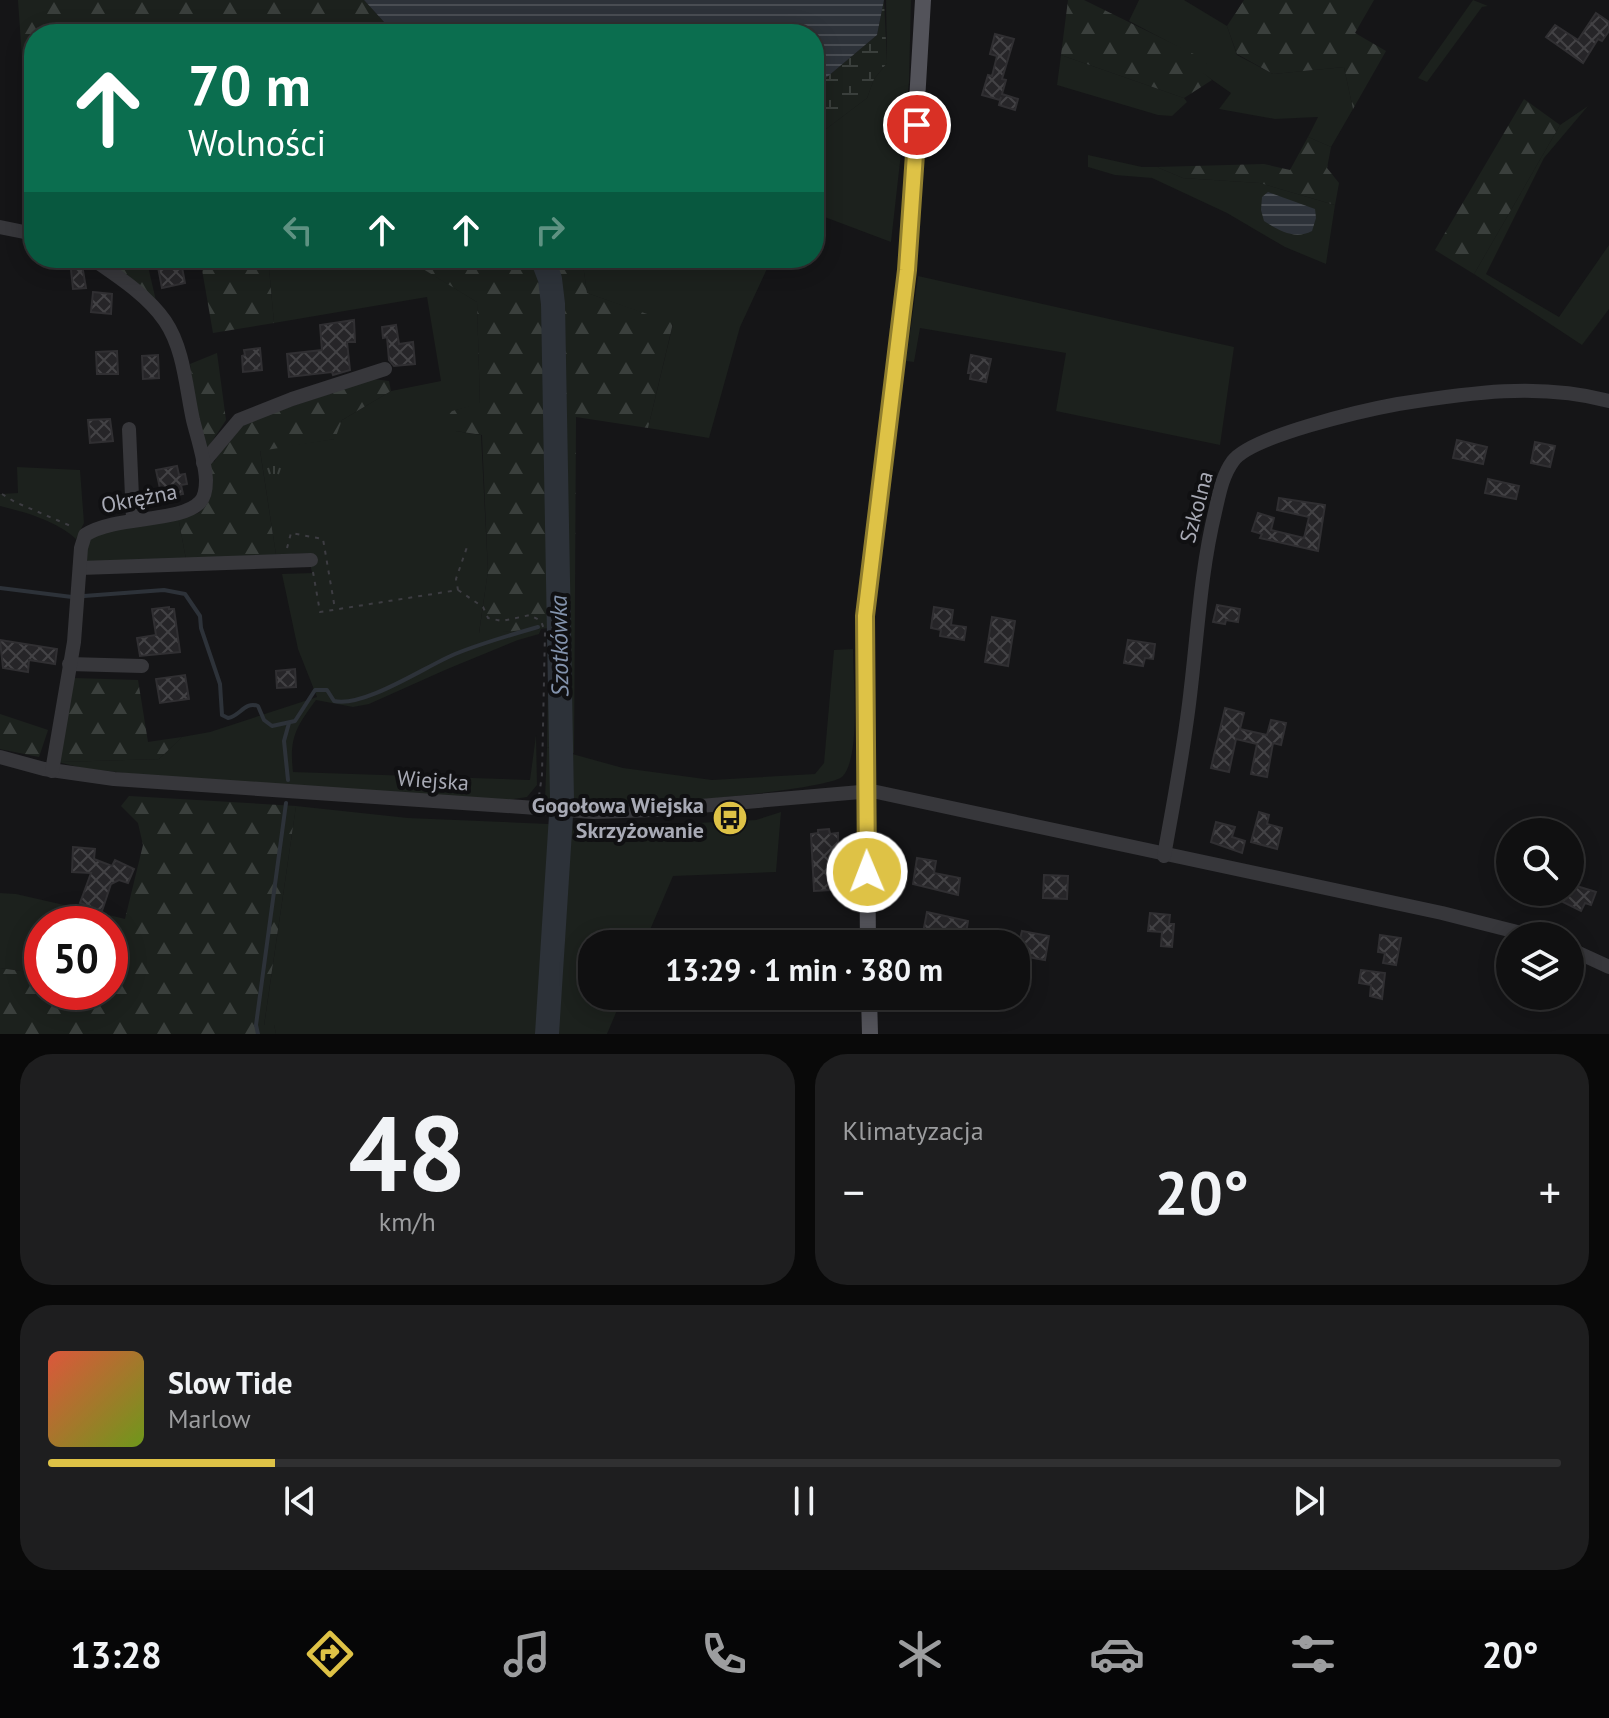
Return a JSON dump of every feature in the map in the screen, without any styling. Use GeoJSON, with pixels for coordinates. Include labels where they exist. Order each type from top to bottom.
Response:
{"type":"FeatureCollection","features":[{"type":"Feature","properties":{"kind":"main road"},"geometry":{"type":"LineString","coordinates":[[868,930],[865,616],[907,270],[923,0]]}},
{"type":"Feature","properties":{"kind":"main road"},"geometry":{"type":"LineString","coordinates":[[869,1010],[870,1034]]}},
{"type":"Feature","properties":{"kind":"street"},"geometry":{"type":"LineString","coordinates":[[0,227],[24,232]]}},
{"type":"Feature","properties":{"kind":"street","name":"Okrężna"},"geometry":{"type":"LineString","coordinates":[[52,771],[85,535],[110,523],[192,509],[203,500],[206,487],[179,356],[167,324],[155,308],[105,268]]}},
{"type":"Feature","properties":{"kind":"street"},"geometry":{"type":"LineString","coordinates":[[203,463],[239,420],[385,369]]}},
{"type":"Feature","properties":{"kind":"street","name":"Szkolna"},"geometry":{"type":"LineString","coordinates":[[1164,856],[1191,690],[1199,597],[1208,539],[1222,484],[1234,459],[1266,440],[1370,409],[1463,394],[1524,389],[1587,395],[1609,401]]}},
{"type":"Feature","properties":{"kind":"street"},"geometry":{"type":"LineString","coordinates":[[129,429],[133,519]]}},
{"type":"Feature","properties":{"kind":"street"},"geometry":{"type":"LineString","coordinates":[[80,568],[311,560]]}},
{"type":"Feature","properties":{"kind":"street"},"geometry":{"type":"LineString","coordinates":[[69,664],[142,666]]}},
{"type":"Feature","properties":{"kind":"street","name":"Wiejska"},"geometry":{"type":"LineString","coordinates":[[0,757],[52,771],[128,780],[576,812],[644,811],[865,791],[1164,856]]}},
{"type":"Feature","properties":{"kind":"street"},"geometry":{"type":"LineString","coordinates":[[1164,856],[1496,927]]}},
{"type":"Feature","properties":{"kind":"street"},"geometry":{"type":"LineString","coordinates":[[1584,955],[1609,967]]}},
{"type":"Feature","properties":{"kind":"path"},"geometry":{"type":"LineString","coordinates":[[2,494],[27,508],[68,523],[85,535]]}},
{"type":"Feature","properties":{"kind":"path"},"geometry":{"type":"LineString","coordinates":[[298,547],[287,549],[291,533],[323,539],[335,609]]}},
{"type":"Feature","properties":{"kind":"path"},"geometry":{"type":"LineString","coordinates":[[458,590],[456,579],[467,547]]}},
{"type":"Feature","properties":{"kind":"path"},"geometry":{"type":"LineString","coordinates":[[311,560],[320,612],[458,590],[483,607],[488,618],[502,621],[530,615],[541,621],[545,632],[541,809]]}},
{"type":"Feature","properties":{"kind":"green space"},"geometry":{"type":"Polygon","coordinates":[[[18,0],[364,0],[386,24],[24,24],[24,86],[18,0]]]}},
{"type":"Feature","properties":{"kind":"green space"},"geometry":{"type":"Polygon","coordinates":[[[884,0],[887,63],[874,79],[867,98],[824,130],[824,80],[877,35],[884,0]]]}},
{"type":"Feature","properties":{"kind":"green space"},"geometry":{"type":"Polygon","coordinates":[[[886,0],[911,0],[909,82],[891,242],[824,217],[824,130],[867,98],[874,79],[887,63],[886,0]]]}},
{"type":"Feature","properties":{"kind":"green space"},"geometry":{"type":"Polygon","coordinates":[[[1068,0],[1084,0],[1208,61],[1202,72],[1212,80],[1184,98],[1061,55],[1068,0]]]}},
{"type":"Feature","properties":{"kind":"green space"},"geometry":{"type":"Polygon","coordinates":[[[1139,0],[1184,0],[1227,26],[1237,55],[1273,74],[1344,67],[1353,109],[1331,147],[1308,137],[1318,117],[1275,119],[1219,109],[1231,93],[1201,72],[1207,62],[1129,21],[1139,0]]]}},
{"type":"Feature","properties":{"kind":"green space"},"geometry":{"type":"Polygon","coordinates":[[[1244,0],[1374,0],[1355,33],[1386,51],[1353,109],[1344,67],[1273,74],[1237,54],[1227,26],[1244,0]]]}},
{"type":"Feature","properties":{"kind":"green space"},"geometry":{"type":"Polygon","coordinates":[[[1473,0],[1488,6],[1482,7],[1427,82],[1418,78],[1473,0]]]}},
{"type":"Feature","properties":{"kind":"green space"},"geometry":{"type":"Polygon","coordinates":[[[1061,55],[1184,98],[1187,102],[1172,116],[1158,115],[1057,85],[1061,55]]]}},
{"type":"Feature","properties":{"kind":"green space"},"geometry":{"type":"Polygon","coordinates":[[[1524,99],[1560,125],[1474,274],[1435,250],[1524,99]]]}},
{"type":"Feature","properties":{"kind":"green space"},"geometry":{"type":"Polygon","coordinates":[[[1588,106],[1544,158],[1486,274],[1559,317],[1609,245],[1609,309],[1582,345],[1474,274],[1560,125],[1588,106]]]}},
{"type":"Feature","properties":{"kind":"green space"},"geometry":{"type":"Polygon","coordinates":[[[1308,137],[1331,147],[1327,168],[1339,183],[1335,205],[1260,183],[1183,178],[1157,167],[1264,164],[1290,170],[1308,137]]]}},
{"type":"Feature","properties":{"kind":"green space"},"geometry":{"type":"Polygon","coordinates":[[[1088,155],[1142,167],[1157,167],[1183,178],[1260,183],[1335,205],[1326,264],[1285,247],[1227,213],[1152,178],[1115,175],[1088,167],[1088,155]]]}},
{"type":"Feature","properties":{"kind":"green space"},"geometry":{"type":"Polygon","coordinates":[[[114,268],[148,268],[156,301],[114,268]]]}},
{"type":"Feature","properties":{"kind":"green space"},"geometry":{"type":"Polygon","coordinates":[[[202,268],[269,268],[274,323],[213,333],[202,268]]]}},
{"type":"Feature","properties":{"kind":"green space"},"geometry":{"type":"Polygon","coordinates":[[[269,268],[422,268],[477,302],[480,404],[452,411],[456,431],[481,435],[488,571],[479,633],[541,629],[539,634],[445,670],[369,704],[353,707],[316,700],[303,718],[293,741],[293,772],[530,780],[536,735],[537,785],[527,797],[508,800],[168,778],[82,768],[58,762],[159,759],[182,737],[210,732],[317,697],[298,649],[282,574],[312,573],[308,553],[276,555],[260,450],[334,439],[342,420],[391,391],[441,381],[427,297],[274,323],[269,268]]]}},
{"type":"Feature","properties":{"kind":"green space"},"geometry":{"type":"Polygon","coordinates":[[[421,268],[583,268],[587,293],[673,323],[648,428],[576,417],[574,753],[547,747],[549,628],[479,634],[488,571],[482,435],[456,431],[442,423],[452,411],[480,403],[477,302],[421,268]]]}},
{"type":"Feature","properties":{"kind":"green space"},"geometry":{"type":"Polygon","coordinates":[[[583,268],[767,268],[740,327],[709,438],[648,428],[673,324],[587,293],[583,268]]]}},
{"type":"Feature","properties":{"kind":"green space"},"geometry":{"type":"Polygon","coordinates":[[[918,276],[1234,347],[1220,445],[1056,411],[1066,353],[920,328],[914,362],[906,361],[918,276]]]}},
{"type":"Feature","properties":{"kind":"green space"},"geometry":{"type":"Polygon","coordinates":[[[217,353],[226,420],[207,449],[214,462],[231,435],[249,421],[373,379],[389,381],[391,391],[342,420],[335,439],[260,451],[276,555],[186,559],[178,516],[199,513],[210,497],[190,364],[217,353]]]}},
{"type":"Feature","properties":{"kind":"green space"},"geometry":{"type":"Polygon","coordinates":[[[285,462],[291,493],[270,497],[264,466],[285,462]]]}},
{"type":"Feature","properties":{"kind":"green space"},"geometry":{"type":"Polygon","coordinates":[[[17,467],[80,470],[84,523],[76,539],[50,522],[0,506],[0,494],[18,493],[17,467]]]}},
{"type":"Feature","properties":{"kind":"green space"},"geometry":{"type":"Polygon","coordinates":[[[178,516],[186,559],[87,562],[87,544],[94,533],[178,516]]]}},
{"type":"Feature","properties":{"kind":"green space"},"geometry":{"type":"Polygon","coordinates":[[[853,649],[854,734],[849,766],[843,776],[775,791],[664,802],[610,805],[545,799],[547,747],[623,768],[712,780],[815,774],[824,763],[834,650],[853,649]]]}},
{"type":"Feature","properties":{"kind":"green space"},"geometry":{"type":"Polygon","coordinates":[[[72,678],[138,680],[148,742],[182,737],[159,759],[58,762],[72,678]]]}},
{"type":"Feature","properties":{"kind":"green space"},"geometry":{"type":"Polygon","coordinates":[[[0,714],[48,730],[39,757],[0,749],[0,714]]]}},
{"type":"Feature","properties":{"kind":"green space"},"geometry":{"type":"Polygon","coordinates":[[[129,796],[296,806],[264,1025],[274,1025],[276,1034],[0,1034],[0,968],[24,971],[24,1010],[128,1010],[128,907],[143,845],[138,823],[121,806],[129,796]]]}},
{"type":"Feature","properties":{"kind":"green space"},"geometry":{"type":"Polygon","coordinates":[[[296,806],[408,818],[618,827],[756,820],[781,812],[776,872],[673,876],[650,930],[578,930],[578,1010],[617,1010],[607,1034],[276,1034],[274,1025],[264,1026],[296,806]]]}},
{"type":"Feature","properties":{"kind":"green space"},"geometry":{"type":"Polygon","coordinates":[[[0,893],[69,906],[24,906],[24,971],[0,968],[0,893]]]}},
{"type":"Feature","properties":{"kind":"shaded area"},"geometry":{"type":"Polygon","coordinates":[[[364,0],[884,0],[877,35],[824,80],[824,24],[386,24],[364,0]]]}},
{"type":"Feature","properties":{"kind":"shaded area"},"geometry":{"type":"Polygon","coordinates":[[[1268,192],[1315,209],[1312,231],[1293,234],[1264,221],[1262,197],[1268,192]]]}},
{"type":"Feature","properties":{"kind":"building"},"geometry":{"type":"Polygon","coordinates":[[[1596,13],[1609,22],[1609,31],[1602,41],[1598,39],[1583,63],[1546,37],[1555,25],[1578,40],[1596,13]]]}},
{"type":"Feature","properties":{"kind":"building"},"geometry":{"type":"Polygon","coordinates":[[[995,34],[1014,39],[1002,79],[1006,80],[1002,94],[1018,99],[1015,110],[999,105],[1001,97],[1000,100],[982,95],[988,75],[992,76],[997,56],[990,54],[995,34]]]}},
{"type":"Feature","properties":{"kind":"building"},"geometry":{"type":"Polygon","coordinates":[[[71,268],[83,268],[86,288],[73,289],[71,268]]]}},
{"type":"Feature","properties":{"kind":"building"},"geometry":{"type":"Polygon","coordinates":[[[158,268],[182,268],[185,283],[162,288],[158,268]]]}},
{"type":"Feature","properties":{"kind":"building"},"geometry":{"type":"Polygon","coordinates":[[[93,292],[112,294],[111,314],[91,312],[93,292]]]}},
{"type":"Feature","properties":{"kind":"building"},"geometry":{"type":"Polygon","coordinates":[[[354,320],[355,342],[347,342],[350,370],[333,375],[332,372],[289,377],[287,354],[322,350],[320,325],[354,320]]]}},
{"type":"Feature","properties":{"kind":"building"},"geometry":{"type":"Polygon","coordinates":[[[396,325],[399,344],[413,342],[415,364],[394,366],[389,360],[387,337],[383,338],[382,327],[396,325]]]}},
{"type":"Feature","properties":{"kind":"building"},"geometry":{"type":"Polygon","coordinates":[[[260,348],[262,370],[243,372],[244,350],[260,348]]]}},
{"type":"Feature","properties":{"kind":"building"},"geometry":{"type":"Polygon","coordinates":[[[117,351],[118,374],[97,374],[96,352],[117,351]]]}},
{"type":"Feature","properties":{"kind":"building"},"geometry":{"type":"Polygon","coordinates":[[[158,355],[159,378],[143,379],[142,356],[158,355]]]}},
{"type":"Feature","properties":{"kind":"building"},"geometry":{"type":"Polygon","coordinates":[[[971,355],[991,359],[986,382],[970,379],[971,355]]]}},
{"type":"Feature","properties":{"kind":"building"},"geometry":{"type":"Polygon","coordinates":[[[110,419],[113,441],[90,443],[88,420],[110,419]]]}},
{"type":"Feature","properties":{"kind":"building"},"geometry":{"type":"Polygon","coordinates":[[[1457,440],[1487,447],[1483,464],[1453,458],[1457,440]]]}},
{"type":"Feature","properties":{"kind":"building"},"geometry":{"type":"Polygon","coordinates":[[[1535,442],[1555,446],[1550,467],[1531,463],[1535,442]]]}},
{"type":"Feature","properties":{"kind":"building"},"geometry":{"type":"Polygon","coordinates":[[[177,466],[179,475],[185,474],[187,484],[181,485],[183,494],[162,498],[156,470],[177,466]]]}},
{"type":"Feature","properties":{"kind":"building"},"geometry":{"type":"Polygon","coordinates":[[[1488,479],[1519,486],[1516,499],[1485,493],[1488,479]]]}},
{"type":"Feature","properties":{"kind":"building"},"geometry":{"type":"Polygon","coordinates":[[[1279,498],[1325,505],[1318,551],[1260,538],[1262,534],[1252,531],[1258,513],[1274,518],[1271,530],[1304,538],[1309,517],[1277,510],[1279,498]]]}},
{"type":"Feature","properties":{"kind":"building"},"geometry":{"type":"Polygon","coordinates":[[[1217,605],[1240,609],[1238,622],[1213,622],[1217,605]]]}},
{"type":"Feature","properties":{"kind":"building"},"geometry":{"type":"Polygon","coordinates":[[[934,607],[953,610],[951,625],[966,627],[964,640],[940,636],[941,630],[931,628],[934,607]]]}},
{"type":"Feature","properties":{"kind":"building"},"geometry":{"type":"Polygon","coordinates":[[[152,609],[174,609],[180,652],[140,656],[137,638],[156,635],[152,609]]]}},
{"type":"Feature","properties":{"kind":"building"},"geometry":{"type":"Polygon","coordinates":[[[992,617],[1015,621],[1008,666],[985,662],[992,617]]]}},
{"type":"Feature","properties":{"kind":"building"},"geometry":{"type":"Polygon","coordinates":[[[0,640],[57,649],[55,664],[29,660],[28,672],[3,668],[0,640]]]}},
{"type":"Feature","properties":{"kind":"building"},"geometry":{"type":"Polygon","coordinates":[[[1128,640],[1155,644],[1153,659],[1145,658],[1143,666],[1124,663],[1128,640]]]}},
{"type":"Feature","properties":{"kind":"building"},"geometry":{"type":"Polygon","coordinates":[[[295,669],[296,687],[277,688],[276,671],[295,669]]]}},
{"type":"Feature","properties":{"kind":"building"},"geometry":{"type":"Polygon","coordinates":[[[185,675],[189,699],[160,703],[156,679],[185,675]]]}},
{"type":"Feature","properties":{"kind":"building"},"geometry":{"type":"Polygon","coordinates":[[[1225,708],[1244,713],[1240,729],[1267,735],[1271,720],[1286,723],[1281,745],[1273,743],[1267,777],[1251,774],[1257,744],[1236,739],[1229,772],[1211,768],[1225,708]]]}},
{"type":"Feature","properties":{"kind":"building"},"geometry":{"type":"Polygon","coordinates":[[[1259,812],[1269,815],[1267,824],[1282,828],[1277,849],[1251,842],[1259,812]]]}},
{"type":"Feature","properties":{"kind":"building"},"geometry":{"type":"Polygon","coordinates":[[[1216,822],[1235,827],[1232,837],[1245,841],[1242,853],[1211,842],[1216,822]]]}},
{"type":"Feature","properties":{"kind":"building"},"geometry":{"type":"Polygon","coordinates":[[[829,829],[830,834],[838,833],[839,876],[849,875],[850,889],[814,891],[811,834],[829,829]]]}},
{"type":"Feature","properties":{"kind":"building"},"geometry":{"type":"Polygon","coordinates":[[[73,847],[95,849],[94,859],[112,866],[115,860],[134,869],[128,883],[119,880],[111,884],[104,906],[80,903],[91,873],[72,872],[73,847]]]}},
{"type":"Feature","properties":{"kind":"building"},"geometry":{"type":"Polygon","coordinates":[[[917,858],[936,861],[934,873],[960,878],[958,895],[913,884],[917,858]]]}},
{"type":"Feature","properties":{"kind":"building"},"geometry":{"type":"Polygon","coordinates":[[[1044,875],[1068,876],[1067,899],[1043,898],[1044,875]]]}},
{"type":"Feature","properties":{"kind":"building"},"geometry":{"type":"Polygon","coordinates":[[[1584,888],[1596,892],[1591,905],[1585,903],[1584,888]]]}},
{"type":"Feature","properties":{"kind":"building"},"geometry":{"type":"Polygon","coordinates":[[[927,912],[968,921],[967,930],[924,930],[927,912]]]}},
{"type":"Feature","properties":{"kind":"building"},"geometry":{"type":"Polygon","coordinates":[[[1150,913],[1170,915],[1169,924],[1174,924],[1172,947],[1161,946],[1162,932],[1148,931],[1150,913]]]}},
{"type":"Feature","properties":{"kind":"building"},"geometry":{"type":"Polygon","coordinates":[[[1030,932],[1049,936],[1045,960],[1030,957],[1030,932]]]}},
{"type":"Feature","properties":{"kind":"building"},"geometry":{"type":"Polygon","coordinates":[[[1380,935],[1401,938],[1396,965],[1383,963],[1385,953],[1378,952],[1380,935]]]}},
{"type":"Feature","properties":{"kind":"building"},"geometry":{"type":"Polygon","coordinates":[[[1361,970],[1385,973],[1382,999],[1370,996],[1371,985],[1359,983],[1361,970]]]}},
{"type":"Feature","properties":{"kind":"waterway","name":"Szotkówka"},"geometry":{"type":"LineString","coordinates":[[546,268],[553,304],[562,800],[547,1034]]}},
{"type":"Feature","properties":{"kind":"waterway"},"geometry":{"type":"LineString","coordinates":[[0,588],[72,597]]}},
{"type":"Feature","properties":{"kind":"waterway"},"geometry":{"type":"LineString","coordinates":[[84,596],[164,590],[185,594],[200,616],[201,628],[220,684],[222,715],[228,718],[246,707],[258,706],[264,720],[272,726],[295,721],[315,690],[327,690],[334,701],[361,698],[395,685],[455,654],[538,627]]}},
{"type":"Feature","properties":{"kind":"waterway"},"geometry":{"type":"LineString","coordinates":[[288,780],[284,741],[289,723]]}},
{"type":"Feature","properties":{"kind":"waterway"},"geometry":{"type":"LineString","coordinates":[[258,1034],[256,1025],[286,803]]}},
{"type":"Feature","properties":{"kind":"place","name":"Gogołowa Wiejska Skrzyżowanie"},"geometry":{"type":"Point","coordinates":[730,818]}},
{"type":"Feature","properties":{"kind":"route"},"geometry":{"type":"LineString","coordinates":[[867,872],[863,672],[865,616],[907,270],[917,125]]}}]}
